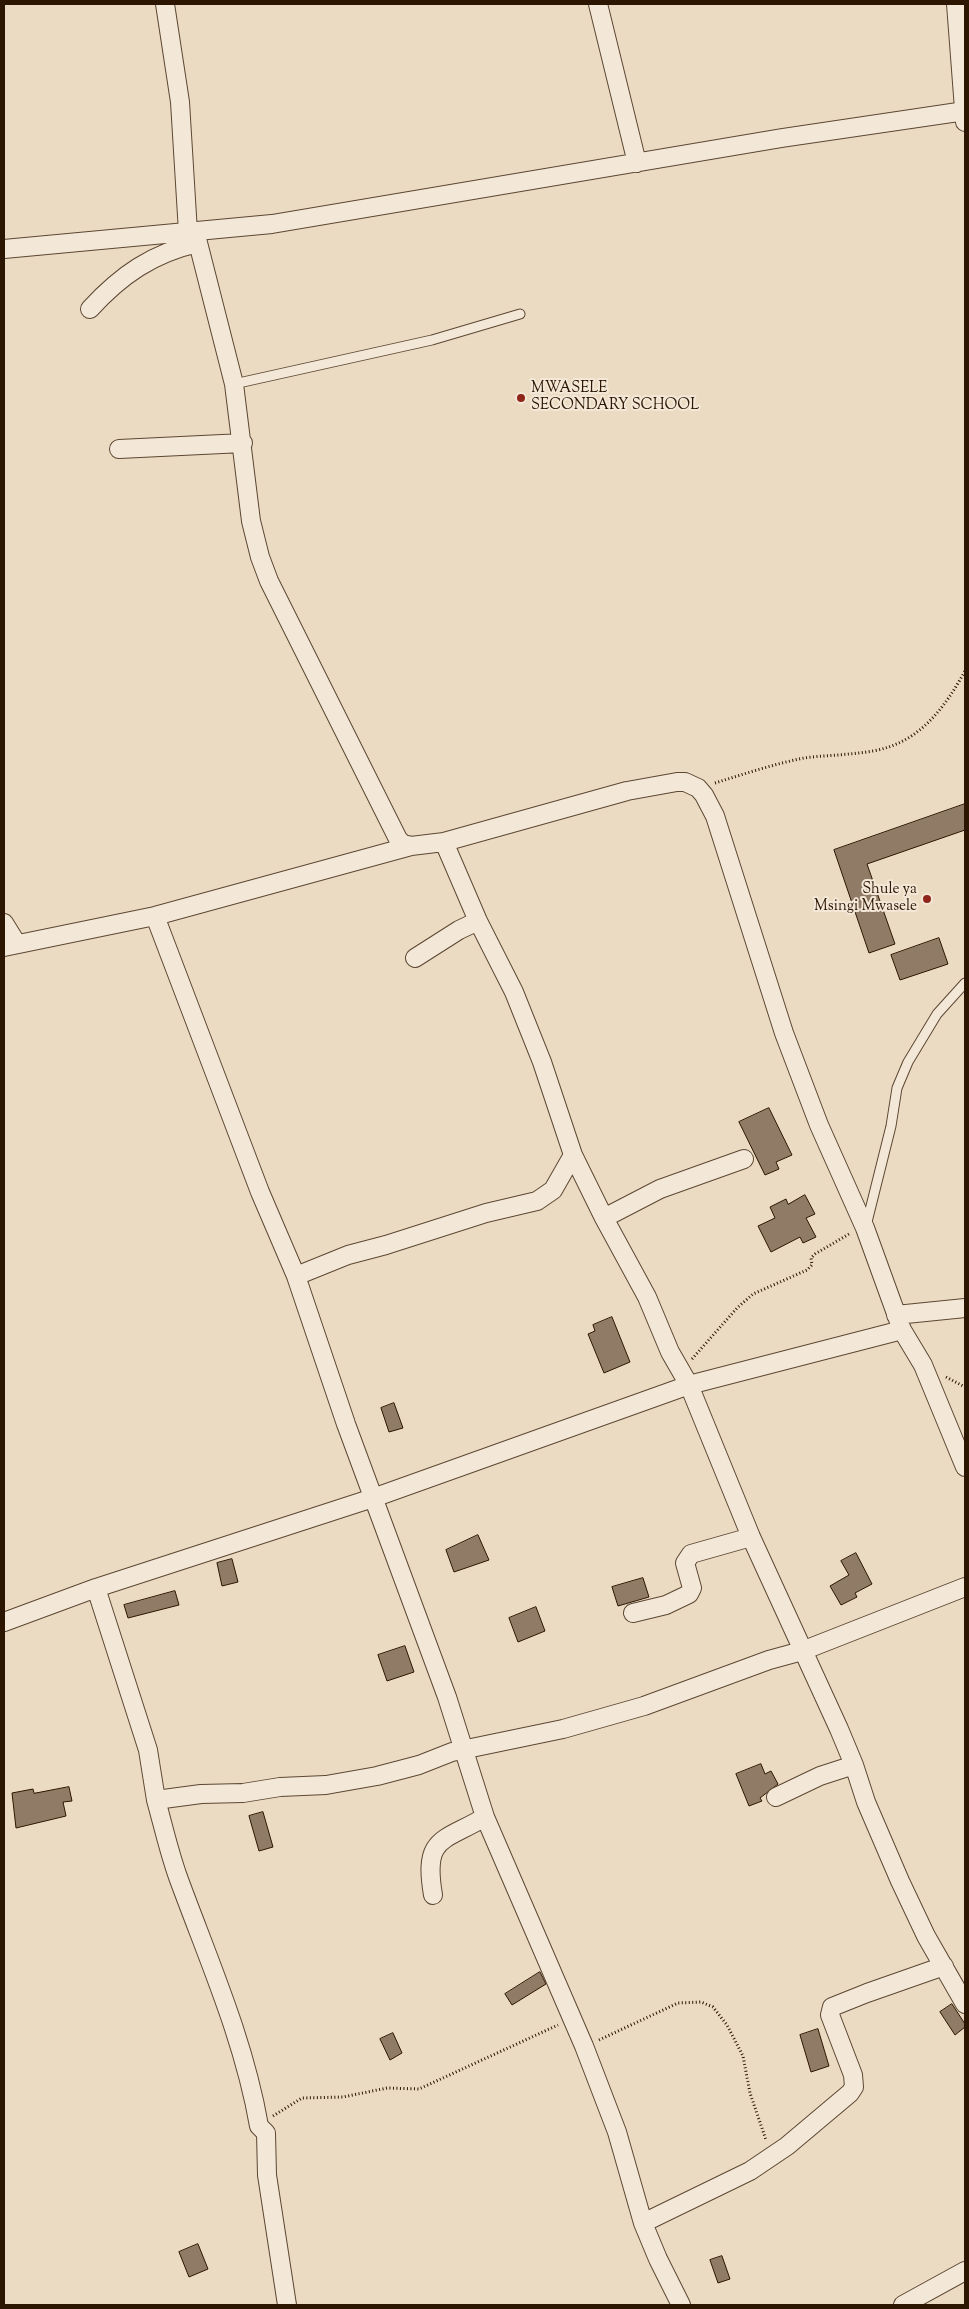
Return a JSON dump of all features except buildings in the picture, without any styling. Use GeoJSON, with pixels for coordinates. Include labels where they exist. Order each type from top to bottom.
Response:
{"type":"FeatureCollection","features":[{"type":"Feature","properties":{"kind":"street"},"geometry":{"type":"LineString","coordinates":[[165,4],[180,102],[194,235],[234,384],[243,443],[251,521],[260,557],[269,581],[398,839],[403,844],[411,846]]}},
{"type":"Feature","properties":{"kind":"street"},"geometry":{"type":"LineString","coordinates":[[598,4],[637,164]]}},
{"type":"Feature","properties":{"kind":"street"},"geometry":{"type":"LineString","coordinates":[[4,248],[45,243],[194,235],[637,164],[782,138],[965,115],[956,4]]}},
{"type":"Feature","properties":{"kind":"street"},"geometry":{"type":"LineString","coordinates":[[90,310],[127,273],[194,235]]}},
{"type":"Feature","properties":{"kind":"street"},"geometry":{"type":"LineString","coordinates":[[119,449],[243,443]]}},
{"type":"Feature","properties":{"kind":"street"},"geometry":{"type":"LineString","coordinates":[[4,923],[10,945],[154,916],[411,846],[444,842],[627,791],[677,782],[685,782],[698,788],[715,816],[784,1033],[815,1116],[864,1227],[899,1323],[923,1365],[965,1467]]}},
{"type":"Feature","properties":{"kind":"street"},"geometry":{"type":"LineString","coordinates":[[444,842],[478,921],[517,1000],[542,1062],[573,1155],[604,1218],[647,1297],[670,1352],[685,1378],[751,1537],[854,1765],[866,1802],[900,1882],[926,1936],[965,2004]]}},
{"type":"Feature","properties":{"kind":"street"},"geometry":{"type":"LineString","coordinates":[[154,916],[260,1192],[296,1276],[346,1424],[413,1610],[447,1697],[484,1817],[584,2046],[617,2132],[643,2223],[658,2259],[681,2305]]}},
{"type":"Feature","properties":{"kind":"street"},"geometry":{"type":"LineString","coordinates":[[415,958],[459,930],[478,921]]}},
{"type":"Feature","properties":{"kind":"street"},"geometry":{"type":"LineString","coordinates":[[296,1276],[348,1255],[478,1216],[537,1201],[553,1190],[573,1155]]}},
{"type":"Feature","properties":{"kind":"street"},"geometry":{"type":"LineString","coordinates":[[604,1218],[660,1189],[744,1159]]}},
{"type":"Feature","properties":{"kind":"street"},"geometry":{"type":"LineString","coordinates":[[4,1622],[96,1588],[374,1498],[685,1378],[965,1308]]}},
{"type":"Feature","properties":{"kind":"street"},"geometry":{"type":"LineString","coordinates":[[633,1613],[666,1605],[691,1593],[685,1562],[689,1555],[751,1537]]}},
{"type":"Feature","properties":{"kind":"street"},"geometry":{"type":"LineString","coordinates":[[156,1800],[201,1794],[243,1793],[280,1787],[326,1785],[377,1776],[463,1750],[563,1729],[644,1706],[769,1660],[802,1650],[965,1587]]}},
{"type":"Feature","properties":{"kind":"street"},"geometry":{"type":"LineString","coordinates":[[96,1588],[148,1750],[156,1800],[178,1876],[229,2011],[247,2071],[259,2126],[266,2133],[267,2175],[287,2305]]}},
{"type":"Feature","properties":{"kind":"street"},"geometry":{"type":"LineString","coordinates":[[776,1797],[820,1776],[854,1765]]}},
{"type":"Feature","properties":{"kind":"street"},"geometry":{"type":"LineString","coordinates":[[433,1895],[430,1861],[437,1845],[448,1835],[484,1817]]}},
{"type":"Feature","properties":{"kind":"street"},"geometry":{"type":"LineString","coordinates":[[643,2223],[750,2171],[787,2146],[850,2093],[854,2086],[853,2075],[830,2015],[832,2008],[867,1993],[944,1966]]}},
{"type":"Feature","properties":{"kind":"street"},"geometry":{"type":"LineString","coordinates":[[903,2305],[965,2271]]}},
{"type":"Feature","properties":{"kind":"lane"},"geometry":{"type":"LineString","coordinates":[[234,384],[432,340],[520,314]]}},
{"type":"Feature","properties":{"kind":"lane"},"geometry":{"type":"LineString","coordinates":[[864,1227],[891,1126],[897,1088],[908,1062],[936,1014],[965,983]]}},
{"type":"Feature","properties":{"kind":"path"},"geometry":{"type":"LineString","coordinates":[[698,788],[806,758],[878,750],[908,740],[934,718],[948,700],[965,671]]}},
{"type":"Feature","properties":{"kind":"path"},"geometry":{"type":"LineString","coordinates":[[685,1378],[709,1342],[737,1308],[753,1294],[807,1270],[812,1265],[811,1258],[814,1254],[864,1227]]}},
{"type":"Feature","properties":{"kind":"path"},"geometry":{"type":"LineString","coordinates":[[584,2046],[678,2004],[701,2002],[713,2007],[727,2025],[742,2056],[750,2093],[766,2137],[769,2158]]}},
{"type":"Feature","properties":{"kind":"path"},"geometry":{"type":"LineString","coordinates":[[259,2126],[294,2101],[302,2098],[343,2097],[387,2088],[414,2090],[424,2087],[485,2057],[517,2046],[572,2018]]}},
{"type":"Feature","properties":{"kind":"place","name":"MWASELE SECONDARY SCHOOL"},"geometry":{"type":"Point","coordinates":[521,398]}},
{"type":"Feature","properties":{"kind":"place","name":"Shule ya Msingi Mwasele"},"geometry":{"type":"Point","coordinates":[927,899]}}]}
